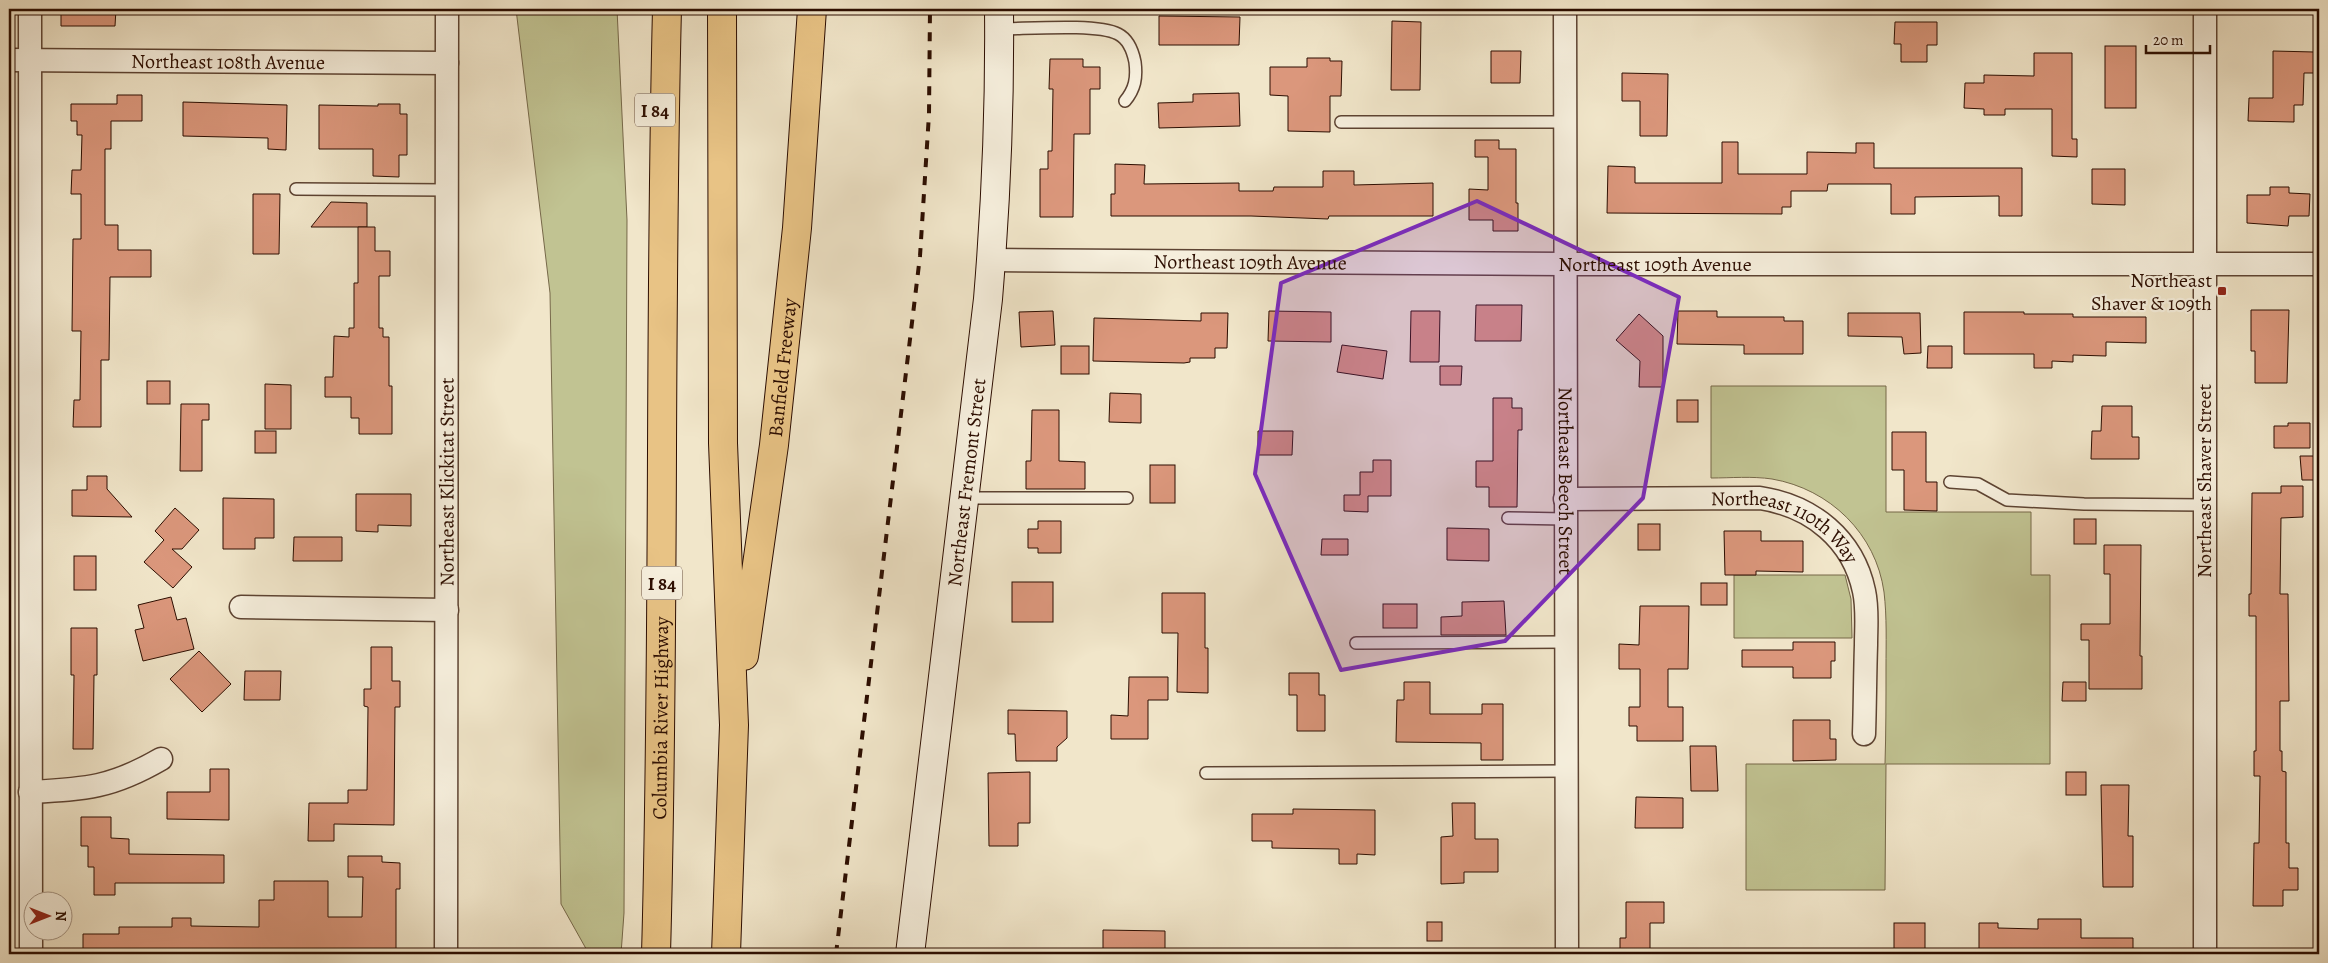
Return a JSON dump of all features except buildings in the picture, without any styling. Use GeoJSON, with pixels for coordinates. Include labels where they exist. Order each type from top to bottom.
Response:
{"type":"FeatureCollection","features":[{"type":"Feature","properties":{"kind":"highway","name":"I 84"},"geometry":{"type":"LineString","coordinates":[[647,9],[662,212]]}},
{"type":"Feature","properties":{"kind":"highway"},"geometry":{"type":"LineString","coordinates":[[662,212],[667,9]]}},
{"type":"Feature","properties":{"kind":"highway"},"geometry":{"type":"LineString","coordinates":[[722,9],[722,443],[734,725],[726,954]]}},
{"type":"Feature","properties":{"kind":"highway","name":"Banfield Freeway"},"geometry":{"type":"LineString","coordinates":[[734,725],[775,435],[797,228],[812,9]]}},
{"type":"Feature","properties":{"kind":"highway","name":"Columbia River Highway"},"geometry":{"type":"LineString","coordinates":[[656,954],[660,794],[662,212]]}},
{"type":"Feature","properties":{"kind":"main road","name":"Northeast Fremont Street"},"geometry":{"type":"LineString","coordinates":[[910,954],[991,260],[999,107],[999,19]]}},
{"type":"Feature","properties":{"kind":"street"},"geometry":{"type":"LineString","coordinates":[[30,9],[19,60],[30,792],[30,954]]}},
{"type":"Feature","properties":{"kind":"street","name":"Northeast Klickitat Street"},"geometry":{"type":"LineString","coordinates":[[446,9],[446,954]]}},
{"type":"Feature","properties":{"kind":"street","name":"Northeast Beech Street"},"geometry":{"type":"LineString","coordinates":[[1565,9],[1567,954]]}},
{"type":"Feature","properties":{"kind":"street","name":"Northeast Shaver Street"},"geometry":{"type":"LineString","coordinates":[[2205,9],[2203,264],[2205,954]]}},
{"type":"Feature","properties":{"kind":"street","name":"Northeast 108th Avenue"},"geometry":{"type":"LineString","coordinates":[[19,60],[446,63]]}},
{"type":"Feature","properties":{"kind":"street","name":"Northeast 109th Avenue"},"geometry":{"type":"LineString","coordinates":[[991,260],[1565,264],[2319,264]]}},
{"type":"Feature","properties":{"kind":"street","name":"Northeast 110th Way"},"geometry":{"type":"LineString","coordinates":[[1565,509],[1760,498],[1790,505],[1808,513],[1825,525],[1839,539],[1850,555],[1865,593],[1864,734]]}},
{"type":"Feature","properties":{"kind":"street"},"geometry":{"type":"LineString","coordinates":[[241,607],[446,610]]}},
{"type":"Feature","properties":{"kind":"street"},"geometry":{"type":"LineString","coordinates":[[30,792],[86,789],[106,785],[134,775],[161,759]]}},
{"type":"Feature","properties":{"kind":"lane"},"geometry":{"type":"LineString","coordinates":[[999,19],[1104,28],[1120,35],[1133,51],[1136,74],[1133,90],[1124,101]]}},
{"type":"Feature","properties":{"kind":"lane"},"geometry":{"type":"LineString","coordinates":[[1341,122],[1565,122]]}},
{"type":"Feature","properties":{"kind":"lane"},"geometry":{"type":"LineString","coordinates":[[296,190],[446,190]]}},
{"type":"Feature","properties":{"kind":"lane"},"geometry":{"type":"LineString","coordinates":[[1950,482],[1978,484],[2007,500],[2084,504],[2204,505]]}},
{"type":"Feature","properties":{"kind":"lane"},"geometry":{"type":"LineString","coordinates":[[964,498],[1127,498]]}},
{"type":"Feature","properties":{"kind":"lane"},"geometry":{"type":"LineString","coordinates":[[1508,518],[1565,509]]}},
{"type":"Feature","properties":{"kind":"lane"},"geometry":{"type":"LineString","coordinates":[[1356,642],[1566,642]]}},
{"type":"Feature","properties":{"kind":"lane"},"geometry":{"type":"LineString","coordinates":[[1206,773],[1566,772]]}},
{"type":"Feature","properties":{"kind":"highlighted area"},"geometry":{"type":"Polygon","coordinates":[[[1477,201],[1679,297],[1643,498],[1505,641],[1341,670],[1255,474],[1281,283],[1477,201]]]}},
{"type":"Feature","properties":{"kind":"green space"},"geometry":{"type":"Polygon","coordinates":[[[516,9],[617,9],[627,220],[624,913],[621,954],[589,954],[561,904],[550,293],[516,9]]]}},
{"type":"Feature","properties":{"kind":"green space"},"geometry":{"type":"Polygon","coordinates":[[[1711,386],[1886,386],[1886,512],[2031,512],[2031,575],[2050,575],[2050,764],[1886,764],[1885,890],[1746,890],[1746,764],[1885,764],[1885,601],[1879,571],[1871,551],[1847,517],[1831,504],[1793,484],[1772,479],[1749,477],[1711,478],[1711,386]]]}},
{"type":"Feature","properties":{"kind":"green space"},"geometry":{"type":"Polygon","coordinates":[[[1734,575],[1845,575],[1851,599],[1852,638],[1734,638],[1734,575]]]}},
{"type":"Feature","properties":{"kind":"railway"},"geometry":{"type":"LineString","coordinates":[[836,954],[920,256],[929,114],[930,9]]}},
{"type":"Feature","properties":{"kind":"place","name":"Northeast Shaver & 109th"},"geometry":{"type":"Point","coordinates":[2222,291]}}]}
